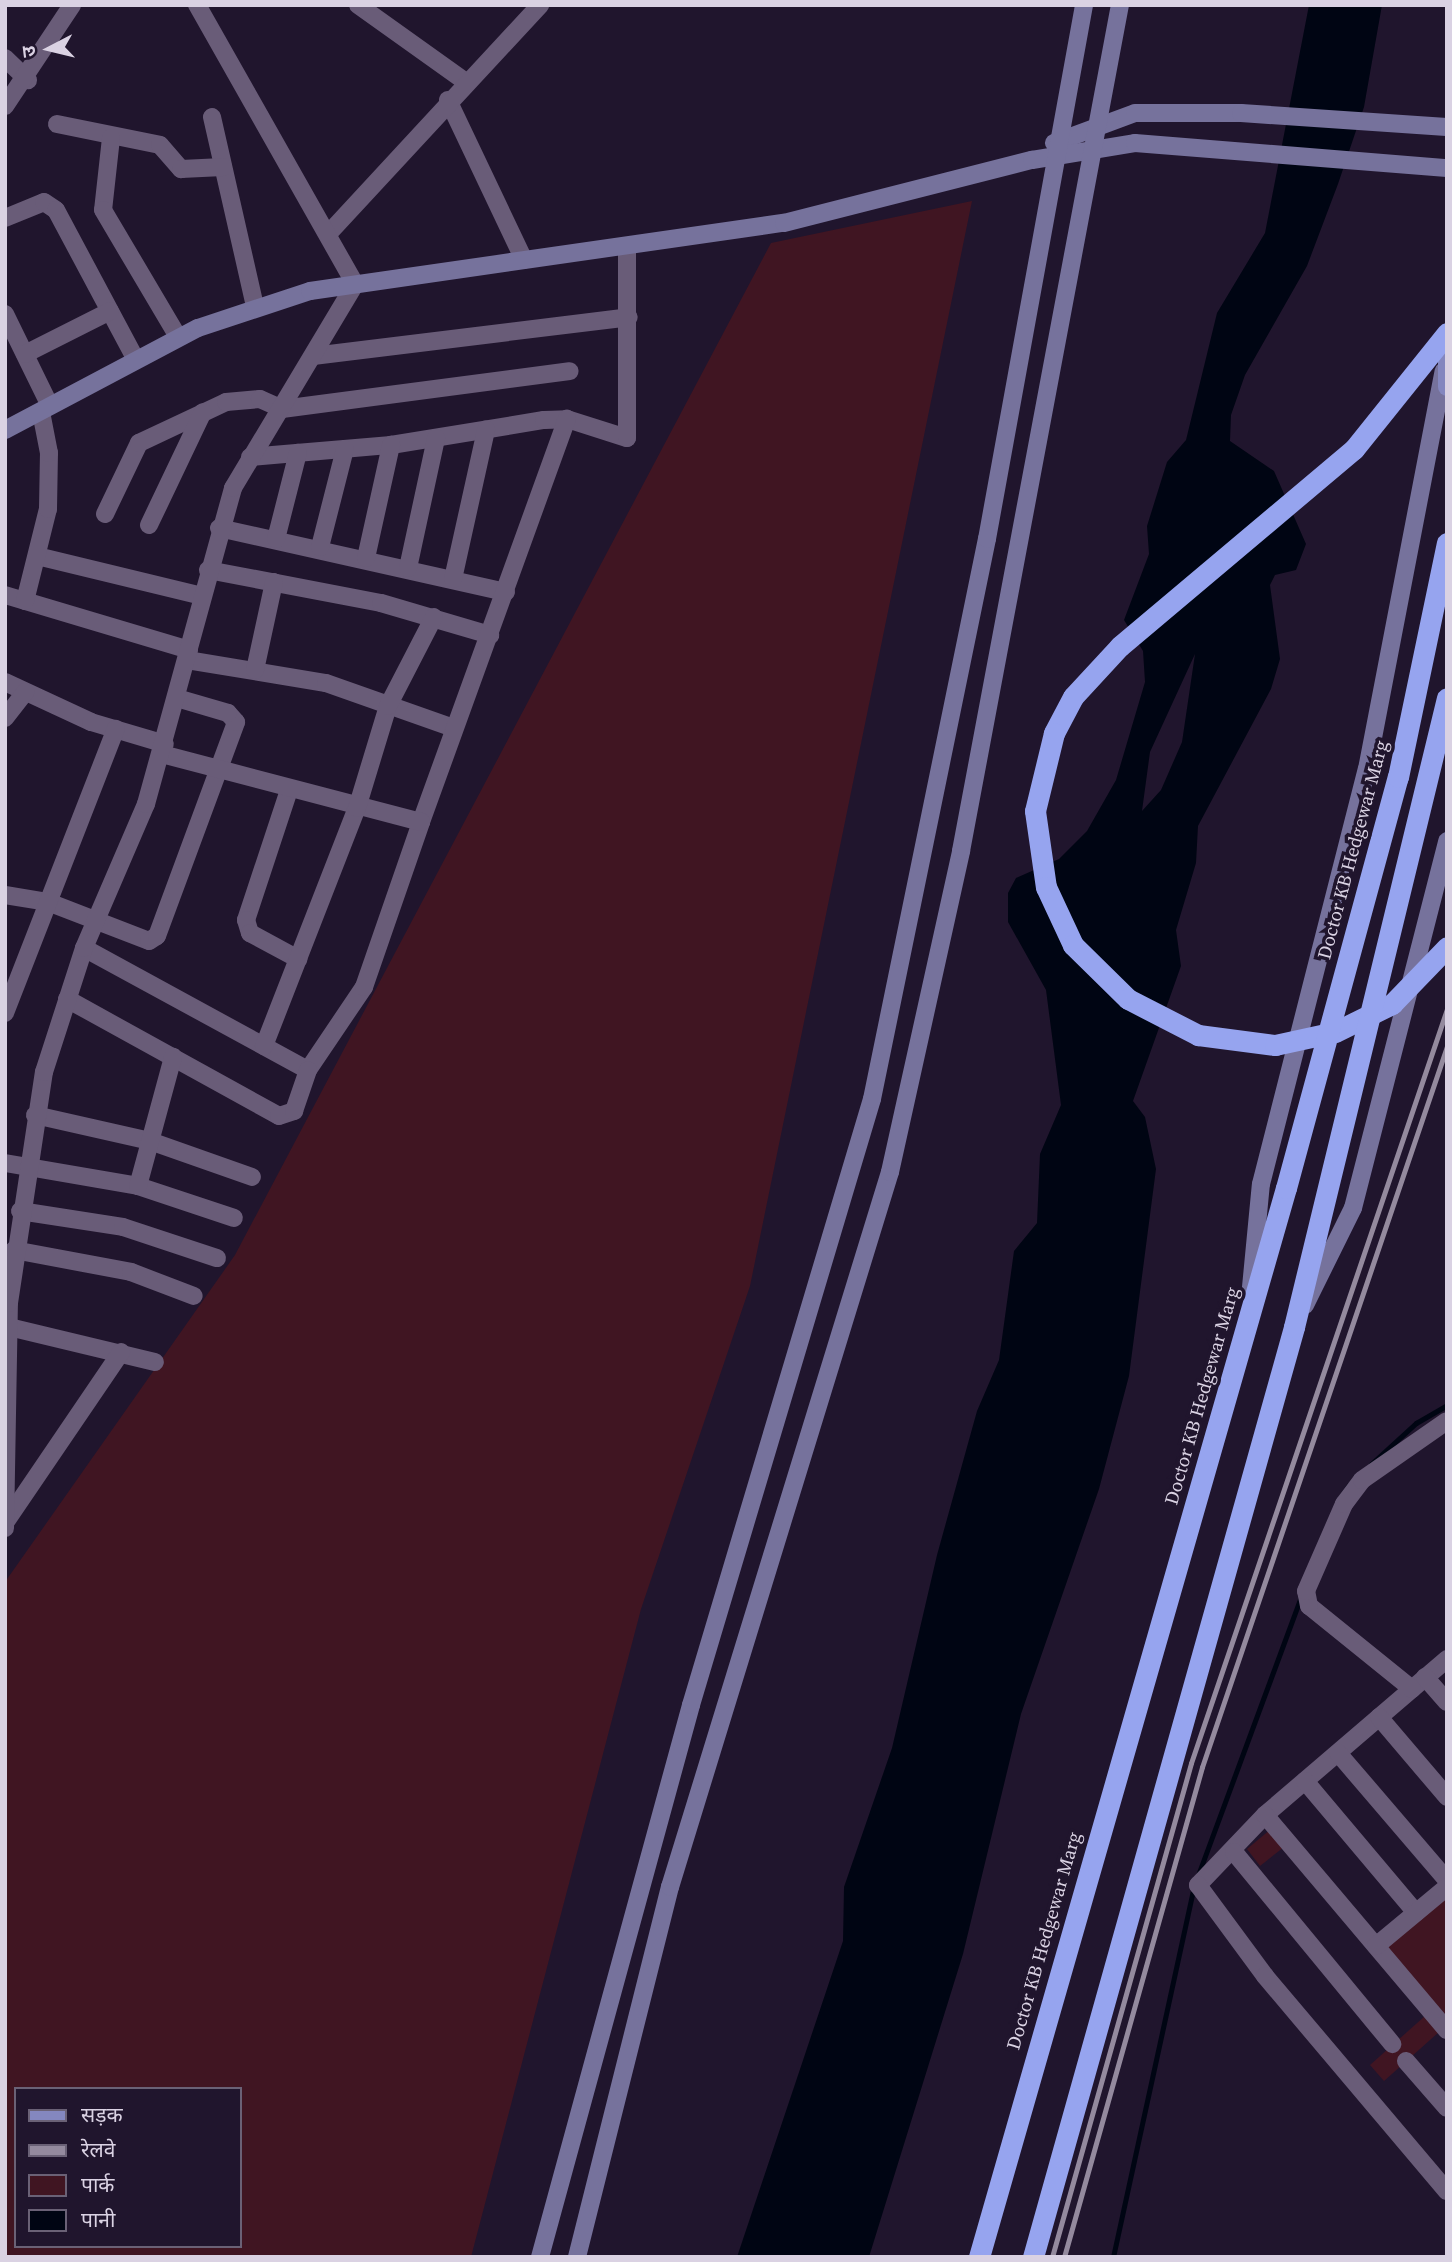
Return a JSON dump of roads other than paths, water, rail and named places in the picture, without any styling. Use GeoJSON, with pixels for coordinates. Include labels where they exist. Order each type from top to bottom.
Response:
{"type":"FeatureCollection","features":[{"type":"Feature","properties":{"kind":"highway"},"geometry":{"type":"LineString","coordinates":[[1447,333],[1354,449],[1099,667],[1054,733],[1035,811],[1046,887],[1073,945],[1128,999],[1198,1035],[1275,1045],[1335,1032],[1392,1004],[1447,947]]}},
{"type":"Feature","properties":{"kind":"highway","name":"Doctor KB Hedgewar Marg"},"geometry":{"type":"LineString","coordinates":[[979,2257],[1286,1188],[1398,777],[1447,542]]}},
{"type":"Feature","properties":{"kind":"highway"},"geometry":{"type":"LineString","coordinates":[[1033,2257],[1294,1327],[1322,1201],[1447,698]]}},
{"type":"Feature","properties":{"kind":"main road"},"geometry":{"type":"LineString","coordinates":[[540,2257],[691,1705],[872,1099],[911,931],[1059,157],[1084,5]]}},
{"type":"Feature","properties":{"kind":"main road"},"geometry":{"type":"LineString","coordinates":[[577,2257],[670,1887],[890,1172],[961,851],[1097,148],[1120,5]]}},
{"type":"Feature","properties":{"kind":"main road"},"geometry":{"type":"LineString","coordinates":[[1032,160],[1062,137],[1135,113],[1241,113],[1447,127]]}},
{"type":"Feature","properties":{"kind":"main road"},"geometry":{"type":"LineString","coordinates":[[5,430],[135,358],[178,337],[256,306],[355,284],[784,223],[1032,160],[1097,148],[1135,143],[1447,168]]}},
{"type":"Feature","properties":{"kind":"main road"},"geometry":{"type":"LineString","coordinates":[[1446,357],[1447,387]]}},
{"type":"Feature","properties":{"kind":"main road"},"geometry":{"type":"LineString","coordinates":[[1248,1322],[1261,1184],[1367,769],[1446,357]]}},
{"type":"Feature","properties":{"kind":"main road"},"geometry":{"type":"LineString","coordinates":[[1294,1327],[1353,1208],[1447,841]]}},
{"type":"Feature","properties":{"kind":"street"},"geometry":{"type":"LineString","coordinates":[[5,106],[28,80],[72,5]]}},
{"type":"Feature","properties":{"kind":"street"},"geometry":{"type":"LineString","coordinates":[[6,1523],[5,1395],[9,1327],[7,1303],[35,1115],[67,999],[84,948],[163,749],[219,528],[250,457],[282,409],[355,284],[329,233],[197,5]]}},
{"type":"Feature","properties":{"kind":"street"},"geometry":{"type":"LineString","coordinates":[[358,5],[466,82]]}},
{"type":"Feature","properties":{"kind":"street"},"geometry":{"type":"LineString","coordinates":[[329,233],[447,100],[540,5]]}},
{"type":"Feature","properties":{"kind":"street"},"geometry":{"type":"LineString","coordinates":[[5,58],[28,80]]}},
{"type":"Feature","properties":{"kind":"street"},"geometry":{"type":"LineString","coordinates":[[447,100],[524,260]]}},
{"type":"Feature","properties":{"kind":"street"},"geometry":{"type":"LineString","coordinates":[[212,117],[256,306]]}},
{"type":"Feature","properties":{"kind":"street"},"geometry":{"type":"LineString","coordinates":[[57,124],[111,138],[160,145],[181,169],[223,167]]}},
{"type":"Feature","properties":{"kind":"street"},"geometry":{"type":"LineString","coordinates":[[111,138],[103,210],[178,337]]}},
{"type":"Feature","properties":{"kind":"street"},"geometry":{"type":"LineString","coordinates":[[5,218],[51,204],[135,358]]}},
{"type":"Feature","properties":{"kind":"street"},"geometry":{"type":"LineString","coordinates":[[250,457],[391,444],[567,419],[621,438],[631,434],[627,247]]}},
{"type":"Feature","properties":{"kind":"street"},"geometry":{"type":"LineString","coordinates":[[25,354],[110,311]]}},
{"type":"Feature","properties":{"kind":"street"},"geometry":{"type":"LineString","coordinates":[[313,356],[629,317]]}},
{"type":"Feature","properties":{"kind":"street"},"geometry":{"type":"LineString","coordinates":[[7,324],[25,354],[45,409],[50,485],[37,556],[25,600]]}},
{"type":"Feature","properties":{"kind":"street"},"geometry":{"type":"LineString","coordinates":[[106,514],[139,443],[204,412],[243,398],[282,409],[570,371]]}},
{"type":"Feature","properties":{"kind":"street"},"geometry":{"type":"LineString","coordinates":[[149,525],[204,412]]}},
{"type":"Feature","properties":{"kind":"street"},"geometry":{"type":"LineString","coordinates":[[67,999],[285,1117],[308,1070],[364,987],[451,727],[490,635],[567,419]]}},
{"type":"Feature","properties":{"kind":"street"},"geometry":{"type":"LineString","coordinates":[[453,579],[486,430]]}},
{"type":"Feature","properties":{"kind":"street"},"geometry":{"type":"LineString","coordinates":[[408,568],[436,438]]}},
{"type":"Feature","properties":{"kind":"street"},"geometry":{"type":"LineString","coordinates":[[366,558],[391,444]]}},
{"type":"Feature","properties":{"kind":"street"},"geometry":{"type":"LineString","coordinates":[[320,547],[345,449]]}},
{"type":"Feature","properties":{"kind":"street"},"geometry":{"type":"LineString","coordinates":[[276,539],[298,453]]}},
{"type":"Feature","properties":{"kind":"street"},"geometry":{"type":"LineString","coordinates":[[219,528],[320,547],[506,592]]}},
{"type":"Feature","properties":{"kind":"street"},"geometry":{"type":"LineString","coordinates":[[37,556],[202,596]]}},
{"type":"Feature","properties":{"kind":"street"},"geometry":{"type":"LineString","coordinates":[[208,570],[434,617],[490,635]]}},
{"type":"Feature","properties":{"kind":"street"},"geometry":{"type":"LineString","coordinates":[[255,670],[274,582]]}},
{"type":"Feature","properties":{"kind":"street"},"geometry":{"type":"LineString","coordinates":[[5,595],[188,655],[326,683],[451,727]]}},
{"type":"Feature","properties":{"kind":"street"},"geometry":{"type":"LineString","coordinates":[[264,1046],[357,808],[388,706],[434,617]]}},
{"type":"Feature","properties":{"kind":"street"},"geometry":{"type":"LineString","coordinates":[[5,682],[222,772],[421,822]]}},
{"type":"Feature","properties":{"kind":"street"},"geometry":{"type":"LineString","coordinates":[[5,718],[25,692]]}},
{"type":"Feature","properties":{"kind":"street"},"geometry":{"type":"LineString","coordinates":[[5,895],[48,902],[97,919],[144,940],[157,936],[222,772],[234,716],[177,698]]}},
{"type":"Feature","properties":{"kind":"street"},"geometry":{"type":"LineString","coordinates":[[5,1013],[116,729]]}},
{"type":"Feature","properties":{"kind":"street"},"geometry":{"type":"LineString","coordinates":[[289,790],[246,920],[250,933],[298,959]]}},
{"type":"Feature","properties":{"kind":"street"},"geometry":{"type":"LineString","coordinates":[[84,948],[308,1070]]}},
{"type":"Feature","properties":{"kind":"street"},"geometry":{"type":"LineString","coordinates":[[138,1186],[173,1057]]}},
{"type":"Feature","properties":{"kind":"street"},"geometry":{"type":"LineString","coordinates":[[35,1115],[150,1141],[252,1177]]}},
{"type":"Feature","properties":{"kind":"street"},"geometry":{"type":"LineString","coordinates":[[5,1163],[138,1186],[234,1218]]}},
{"type":"Feature","properties":{"kind":"street"},"geometry":{"type":"LineString","coordinates":[[20,1211],[123,1227],[217,1258]]}},
{"type":"Feature","properties":{"kind":"street"},"geometry":{"type":"LineString","coordinates":[[14,1250],[109,1267],[194,1296]]}},
{"type":"Feature","properties":{"kind":"street"},"geometry":{"type":"LineString","coordinates":[[9,1327],[155,1362]]}},
{"type":"Feature","properties":{"kind":"street"},"geometry":{"type":"LineString","coordinates":[[6,1523],[121,1352]]}},
{"type":"Feature","properties":{"kind":"street"},"geometry":{"type":"LineString","coordinates":[[1447,1421],[1362,1480],[1344,1504],[1306,1591],[1309,1606],[1447,1702]]}},
{"type":"Feature","properties":{"kind":"street"},"geometry":{"type":"LineString","coordinates":[[1447,1659],[1265,1815],[1234,1852],[1201,1878],[1200,1892],[1447,2191]]}},
{"type":"Feature","properties":{"kind":"street"},"geometry":{"type":"LineString","coordinates":[[1380,1717],[1447,1797]]}},
{"type":"Feature","properties":{"kind":"street"},"geometry":{"type":"LineString","coordinates":[[1338,1752],[1447,1880]]}},
{"type":"Feature","properties":{"kind":"street"},"geometry":{"type":"LineString","coordinates":[[1305,1781],[1416,1913]]}},
{"type":"Feature","properties":{"kind":"street"},"geometry":{"type":"LineString","coordinates":[[1265,1815],[1447,2030]]}},
{"type":"Feature","properties":{"kind":"street"},"geometry":{"type":"LineString","coordinates":[[1234,1852],[1392,2045]]}},
{"type":"Feature","properties":{"kind":"street"},"geometry":{"type":"LineString","coordinates":[[1376,1946],[1447,1887]]}},
{"type":"Feature","properties":{"kind":"street"},"geometry":{"type":"LineString","coordinates":[[1406,2061],[1447,2108]]}},
{"type":"Feature","properties":{"kind":"water"},"geometry":{"type":"Polygon","coordinates":[[[1309,5],[1382,5],[1364,107],[1338,184],[1307,266],[1245,375],[1231,415],[1230,441],[1274,471],[1306,544],[1296,570],[1275,575],[1270,585],[1280,659],[1271,689],[1198,826],[1196,863],[1176,930],[1181,966],[1133,1101],[1145,1117],[1156,1169],[1129,1376],[1099,1489],[1021,1714],[963,1954],[869,2257],[737,2257],[843,1941],[844,1887],[892,1748],[937,1555],[977,1411],[999,1360],[1014,1251],[1037,1223],[1040,1154],[1061,1105],[1046,990],[1008,922],[1008,893],[1016,878],[1059,859],[1087,831],[1116,780],[1145,682],[1143,651],[1124,620],[1149,554],[1147,526],[1167,462],[1186,440],[1217,313],[1265,233],[1309,5]],[[1195,654],[1150,752],[1142,811],[1161,790],[1182,742],[1195,654]]]}},
{"type":"Feature","properties":{"kind":"waterway"},"geometry":{"type":"LineString","coordinates":[[1371,1464],[1416,1423],[1447,1405]]}},
{"type":"Feature","properties":{"kind":"waterway"},"geometry":{"type":"LineString","coordinates":[[1337,1502],[1349,1485]]}},
{"type":"Feature","properties":{"kind":"waterway"},"geometry":{"type":"LineString","coordinates":[[1198,1875],[1301,1596]]}},
{"type":"Feature","properties":{"kind":"waterway"},"geometry":{"type":"LineString","coordinates":[[1113,2257],[1194,1887]]}},
{"type":"Feature","properties":{"kind":"railway"},"geometry":{"type":"LineString","coordinates":[[1052,2257],[1191,1763],[1447,1009]]}},
{"type":"Feature","properties":{"kind":"railway"},"geometry":{"type":"LineString","coordinates":[[1064,2257],[1202,1767],[1447,1046]]}}]}
